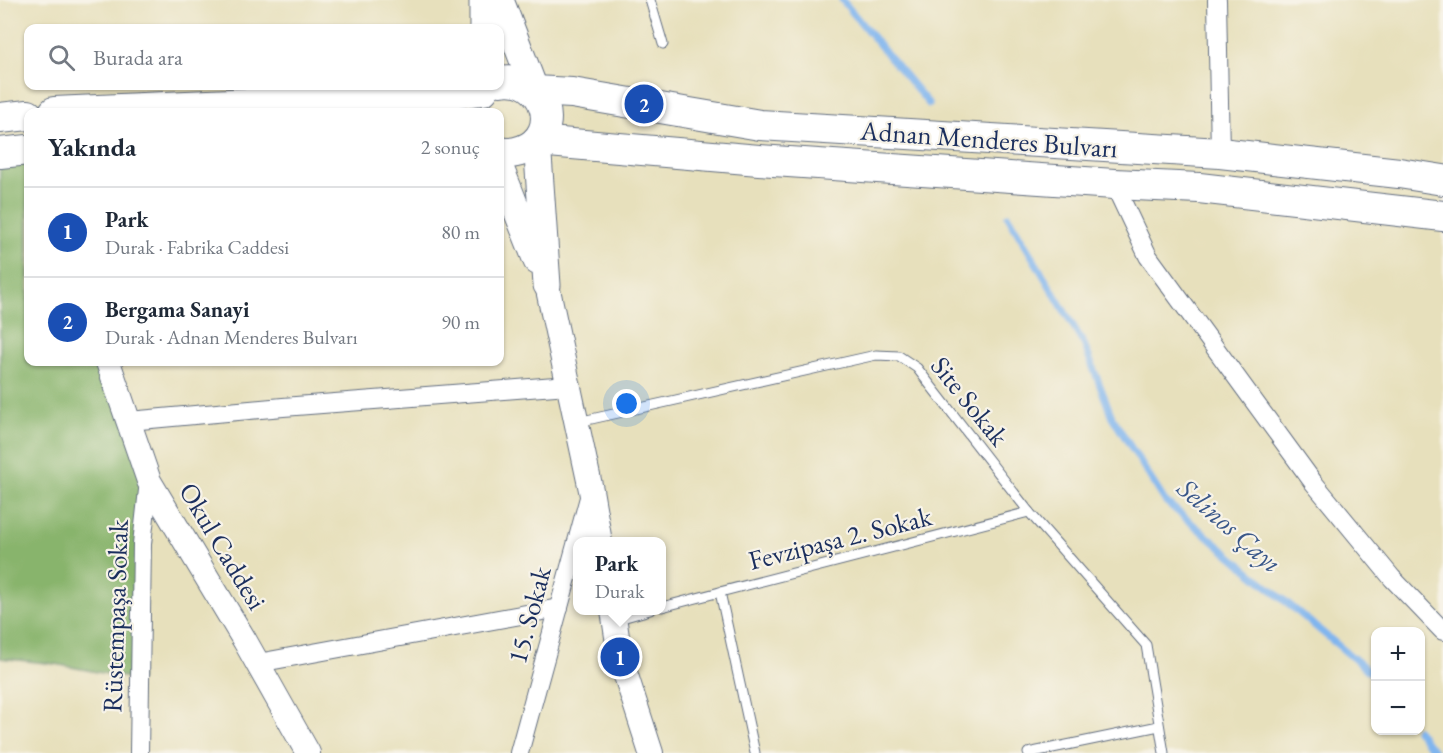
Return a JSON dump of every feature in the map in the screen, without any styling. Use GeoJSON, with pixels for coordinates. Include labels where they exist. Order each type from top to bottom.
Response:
{"type":"FeatureCollection","features":[{"type":"Feature","properties":{"kind":"main road"},"geometry":{"type":"LineString","coordinates":[[483,0],[483,24]]}},
{"type":"Feature","properties":{"kind":"main road"},"geometry":{"type":"LineString","coordinates":[[500,0],[535,91],[542,100],[546,121],[537,141],[528,148],[516,153],[504,153]]}},
{"type":"Feature","properties":{"kind":"main road","name":"Adnan Menderes Bulvarı"},"geometry":{"type":"LineString","coordinates":[[504,82],[518,80],[535,91],[572,93],[760,125],[1220,153],[1443,180]]}},
{"type":"Feature","properties":{"kind":"main road"},"geometry":{"type":"LineString","coordinates":[[142,108],[485,91]]}},
{"type":"Feature","properties":{"kind":"main road"},"geometry":{"type":"LineString","coordinates":[[0,118],[24,115]]}},
{"type":"Feature","properties":{"kind":"main road"},"geometry":{"type":"LineString","coordinates":[[537,141],[547,285]]}},
{"type":"Feature","properties":{"kind":"main road","name":"Adnan Menderes Bulvarı"},"geometry":{"type":"LineString","coordinates":[[537,141],[759,160],[1199,188],[1443,216]]}},
{"type":"Feature","properties":{"kind":"main road"},"geometry":{"type":"LineString","coordinates":[[0,153],[24,150]]}},
{"type":"Feature","properties":{"kind":"main road"},"geometry":{"type":"LineString","coordinates":[[504,178],[547,285]]}},
{"type":"Feature","properties":{"kind":"street"},"geometry":{"type":"LineString","coordinates":[[1217,0],[1220,153]]}},
{"type":"Feature","properties":{"kind":"street"},"geometry":{"type":"LineString","coordinates":[[1114,184],[1148,256],[1313,482],[1392,578],[1443,632]]}},
{"type":"Feature","properties":{"kind":"street"},"geometry":{"type":"LineString","coordinates":[[547,285],[599,537]]}},
{"type":"Feature","properties":{"kind":"street","name":"Okul Caddesi"},"geometry":{"type":"LineString","coordinates":[[109,366],[149,481],[258,663],[308,753]]}},
{"type":"Feature","properties":{"kind":"street"},"geometry":{"type":"LineString","coordinates":[[129,421],[568,385]]}},
{"type":"Feature","properties":{"kind":"street","name":"Rüstempaşa Sokak"},"geometry":{"type":"LineString","coordinates":[[139,753],[142,544],[149,481]]}},
{"type":"Feature","properties":{"kind":"street","name":"15. Sokak"},"geometry":{"type":"LineString","coordinates":[[578,537],[591,490]]}},
{"type":"Feature","properties":{"kind":"street","name":"15. Sokak"},"geometry":{"type":"LineString","coordinates":[[519,753],[573,556]]}},
{"type":"Feature","properties":{"kind":"street"},"geometry":{"type":"LineString","coordinates":[[258,663],[559,608]]}},
{"type":"Feature","properties":{"kind":"street"},"geometry":{"type":"LineString","coordinates":[[614,615],[620,657],[651,753]]}},
{"type":"Feature","properties":{"kind":"lane"},"geometry":{"type":"LineString","coordinates":[[650,0],[663,44]]}},
{"type":"Feature","properties":{"kind":"lane","name":"Site Sokak"},"geometry":{"type":"LineString","coordinates":[[576,422],[876,355],[899,356],[917,369],[1029,512],[1146,645],[1164,753]]}},
{"type":"Feature","properties":{"kind":"lane","name":"Fevzipaşa 2. Sokak"},"geometry":{"type":"LineString","coordinates":[[666,606],[1029,512]]}},
{"type":"Feature","properties":{"kind":"lane"},"geometry":{"type":"LineString","coordinates":[[720,591],[755,753]]}},
{"type":"Feature","properties":{"kind":"lane"},"geometry":{"type":"LineString","coordinates":[[1028,753],[1159,726]]}},
{"type":"Feature","properties":{"kind":"green space"},"geometry":{"type":"Polygon","coordinates":[[[24,150],[24,366],[109,366],[149,481],[140,680],[55,664],[0,658],[0,153],[24,150]]]}},
{"type":"Feature","properties":{"kind":"waterway","name":"Selinos Çayı"},"geometry":{"type":"LineString","coordinates":[[842,0],[929,104]]}},
{"type":"Feature","properties":{"kind":"waterway","name":"Selinos Çayı"},"geometry":{"type":"LineString","coordinates":[[1008,216],[1084,344],[1112,417],[1165,501],[1371,673]]}},
{"type":"Feature","properties":{"kind":"waterway","name":"Selinos Çayı"},"geometry":{"type":"LineString","coordinates":[[1421,735],[1435,753]]}},
{"type":"Feature","properties":{"kind":"place","name":"Bergama Sanayi"},"geometry":{"type":"Point","coordinates":[644,104]}},
{"type":"Feature","properties":{"kind":"place","name":"Park"},"geometry":{"type":"Point","coordinates":[620,657]}}]}
